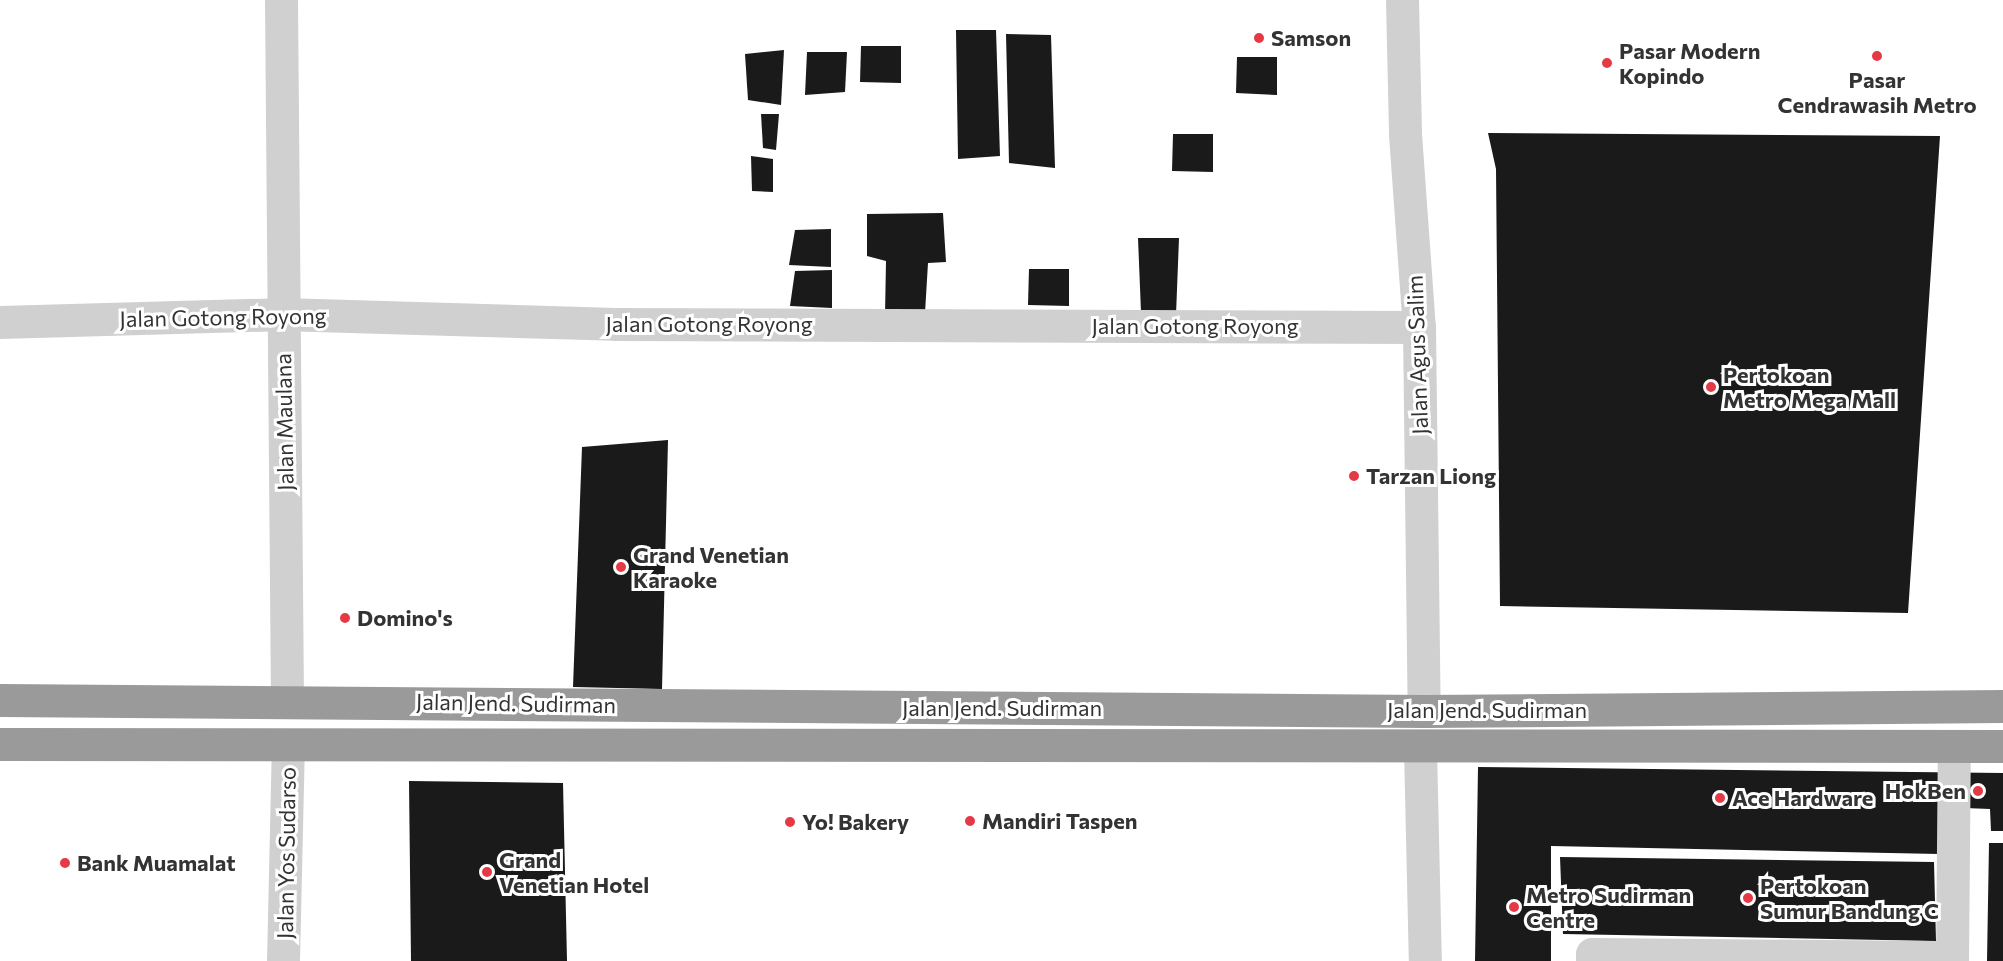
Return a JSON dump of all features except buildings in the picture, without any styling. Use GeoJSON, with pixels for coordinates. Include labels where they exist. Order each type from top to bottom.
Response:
{"type":"FeatureCollection","features":[{"type":"Feature","properties":{"kind":"highway","name":"Jalan Jend. Sudirman"},"geometry":{"type":"LineString","coordinates":[[0,700],[287,700],[1424,711],[2003,706]]}},
{"type":"Feature","properties":{"kind":"highway"},"geometry":{"type":"LineString","coordinates":[[287,700],[288,745]]}},
{"type":"Feature","properties":{"kind":"highway"},"geometry":{"type":"LineString","coordinates":[[772,706],[773,746]]}},
{"type":"Feature","properties":{"kind":"highway","name":"Jalan Jend. Sudirman"},"geometry":{"type":"LineString","coordinates":[[0,744],[1420,748],[2003,746]]}},
{"type":"Feature","properties":{"kind":"street","name":"Jalan Maulana"},"geometry":{"type":"LineString","coordinates":[[280,0],[287,700]]}},
{"type":"Feature","properties":{"kind":"street","name":"Jalan Agus Salim"},"geometry":{"type":"LineString","coordinates":[[1402,0],[1405,135],[1419,327],[1424,711]]}},
{"type":"Feature","properties":{"kind":"street","name":"Jalan Gotong Royong"},"geometry":{"type":"LineString","coordinates":[[0,322],[282,314],[615,324],[1419,327]]}},
{"type":"Feature","properties":{"kind":"street","name":"Jalan Yos Sudarso"},"geometry":{"type":"LineString","coordinates":[[283,961],[288,745]]}},
{"type":"Feature","properties":{"kind":"street"},"geometry":{"type":"LineString","coordinates":[[1592,961],[1592,954],[1952,959],[1954,746]]}},
{"type":"Feature","properties":{"kind":"street"},"geometry":{"type":"LineString","coordinates":[[1420,748],[1425,961]]}},
{"type":"Feature","properties":{"kind":"place","name":"Samson"},"geometry":{"type":"Point","coordinates":[1259,38]}},
{"type":"Feature","properties":{"kind":"place","name":"Pasar Cendrawasih Metro"},"geometry":{"type":"Point","coordinates":[1877,56]}},
{"type":"Feature","properties":{"kind":"place","name":"Pasar Modern Kopindo"},"geometry":{"type":"Point","coordinates":[1607,63]}},
{"type":"Feature","properties":{"kind":"place","name":"Pertokoan Metro Mega Mall"},"geometry":{"type":"Point","coordinates":[1711,387]}},
{"type":"Feature","properties":{"kind":"place","name":"Tarzan Liong"},"geometry":{"type":"Point","coordinates":[1354,476]}},
{"type":"Feature","properties":{"kind":"place","name":"Grand Venetian Karaoke"},"geometry":{"type":"Point","coordinates":[621,567]}},
{"type":"Feature","properties":{"kind":"place","name":"Domino's"},"geometry":{"type":"Point","coordinates":[345,618]}},
{"type":"Feature","properties":{"kind":"place","name":"HokBen"},"geometry":{"type":"Point","coordinates":[1978,791]}},
{"type":"Feature","properties":{"kind":"place","name":"Ace Hardware"},"geometry":{"type":"Point","coordinates":[1720,798]}},
{"type":"Feature","properties":{"kind":"place","name":"Mandiri Taspen"},"geometry":{"type":"Point","coordinates":[970,821]}},
{"type":"Feature","properties":{"kind":"place","name":"Yo! Bakery"},"geometry":{"type":"Point","coordinates":[790,822]}},
{"type":"Feature","properties":{"kind":"place","name":"Bank Muamalat"},"geometry":{"type":"Point","coordinates":[65,863]}},
{"type":"Feature","properties":{"kind":"place","name":"Grand Venetian Hotel"},"geometry":{"type":"Point","coordinates":[487,872]}},
{"type":"Feature","properties":{"kind":"place","name":"Pertokoan Sumur Bandung C"},"geometry":{"type":"Point","coordinates":[1748,898]}},
{"type":"Feature","properties":{"kind":"place","name":"Metro Sudirman Centre"},"geometry":{"type":"Point","coordinates":[1514,907]}}]}
